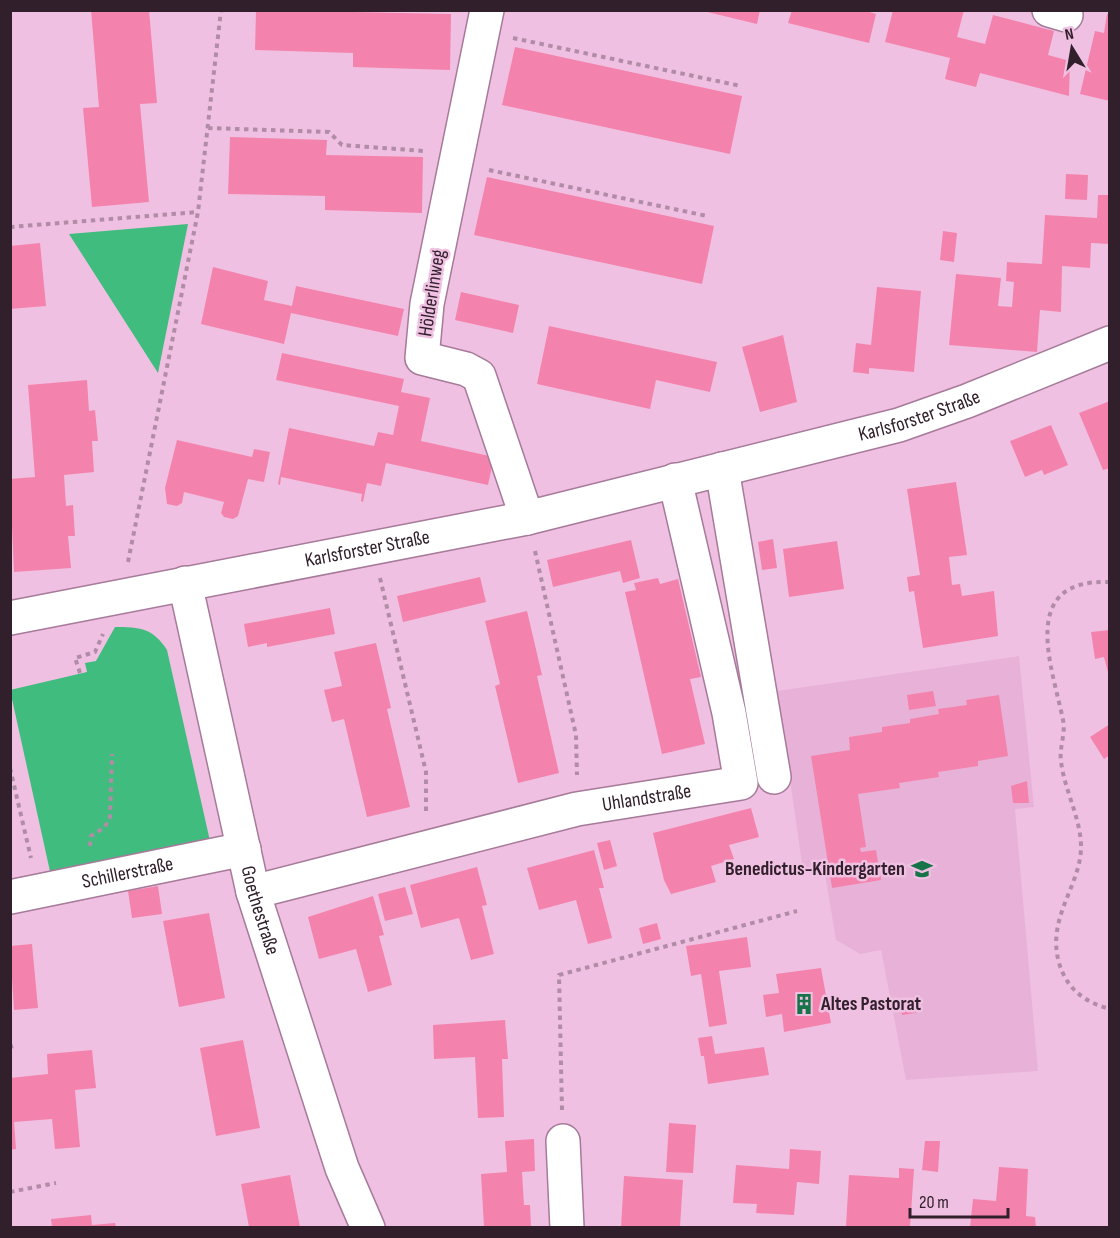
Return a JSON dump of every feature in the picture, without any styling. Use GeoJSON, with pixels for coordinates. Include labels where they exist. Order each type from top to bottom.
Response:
{"type":"FeatureCollection","features":[{"type":"Feature","properties":{"kind":"street","name":"Hölderlinweg"},"geometry":{"type":"LineString","coordinates":[[487,10],[427,304],[422,358],[466,369],[479,376],[527,518]]}},
{"type":"Feature","properties":{"kind":"street","name":"Karlsforster Straße"},"geometry":{"type":"LineString","coordinates":[[10,618],[527,518],[899,425],[967,401],[1110,343]]}},
{"type":"Feature","properties":{"kind":"street"},"geometry":{"type":"LineString","coordinates":[[722,469],[774,777]]}},
{"type":"Feature","properties":{"kind":"street","name":"Uhlandstraße"},"geometry":{"type":"LineString","coordinates":[[253,892],[577,809],[741,783],[729,713],[675,480]]}},
{"type":"Feature","properties":{"kind":"street","name":"Goethestraße"},"geometry":{"type":"LineString","coordinates":[[185,584],[253,892],[342,1168],[369,1227]]}},
{"type":"Feature","properties":{"kind":"street","name":"Schillerstraße"},"geometry":{"type":"LineString","coordinates":[[25,894],[244,849]]}},
{"type":"Feature","properties":{"kind":"street"},"geometry":{"type":"LineString","coordinates":[[564,1141],[567,1227]]}},
{"type":"Feature","properties":{"kind":"path"},"geometry":{"type":"LineString","coordinates":[[121,596],[198,212],[221,10]]}},
{"type":"Feature","properties":{"kind":"path"},"geometry":{"type":"LineString","coordinates":[[515,39],[741,86]]}},
{"type":"Feature","properties":{"kind":"path"},"geometry":{"type":"LineString","coordinates":[[208,128],[329,132],[342,145],[457,158],[707,216]]}},
{"type":"Feature","properties":{"kind":"path"},"geometry":{"type":"LineString","coordinates":[[10,227],[198,212]]}},
{"type":"Feature","properties":{"kind":"path"},"geometry":{"type":"LineString","coordinates":[[527,518],[576,735],[577,809]]}},
{"type":"Feature","properties":{"kind":"path"},"geometry":{"type":"LineString","coordinates":[[373,548],[426,772],[426,848]]}},
{"type":"Feature","properties":{"kind":"path"},"geometry":{"type":"LineString","coordinates":[[1110,582],[1086,583],[1062,596],[1049,618],[1046,647],[1064,728],[1061,760],[1081,846],[1077,872],[1065,898],[1056,949],[1064,977],[1073,990],[1088,1001],[1110,1009]]}},
{"type":"Feature","properties":{"kind":"path"},"geometry":{"type":"LineString","coordinates":[[96,880],[89,843],[91,836],[105,827],[110,817],[112,754]]}},
{"type":"Feature","properties":{"kind":"path"},"geometry":{"type":"LineString","coordinates":[[10,768],[25,894]]}},
{"type":"Feature","properties":{"kind":"path"},"geometry":{"type":"LineString","coordinates":[[564,1141],[559,975],[796,910]]}},
{"type":"Feature","properties":{"kind":"path"},"geometry":{"type":"LineString","coordinates":[[10,1192],[56,1183]]}},
{"type":"Feature","properties":{"kind":"shaded area","name":"Benedictus-Kindergarten"},"geometry":{"type":"Polygon","coordinates":[[[1019,656],[1034,807],[1015,809],[1038,1071],[906,1080],[881,950],[860,954],[836,940],[824,868],[803,870],[777,691],[1019,656]]]}},
{"type":"Feature","properties":{"kind":"green space"},"geometry":{"type":"Polygon","coordinates":[[[188,224],[158,373],[69,234],[188,224]]]}},
{"type":"Feature","properties":{"kind":"green space"},"geometry":{"type":"Polygon","coordinates":[[[115,627],[145,630],[156,637],[167,650],[210,841],[53,885],[10,690],[87,672],[85,663],[96,661],[115,627]]]}},
{"type":"Feature","properties":{"kind":"building"},"geometry":{"type":"Polygon","coordinates":[[[91,10],[149,10],[157,103],[140,104],[149,202],[92,207],[83,108],[99,107],[91,10]]]}},
{"type":"Feature","properties":{"kind":"building"},"geometry":{"type":"Polygon","coordinates":[[[256,10],[451,14],[450,70],[353,67],[353,53],[255,50],[256,10]]]}},
{"type":"Feature","properties":{"kind":"building"},"geometry":{"type":"Polygon","coordinates":[[[699,10],[760,10],[757,24],[699,10]]]}},
{"type":"Feature","properties":{"kind":"building"},"geometry":{"type":"Polygon","coordinates":[[[792,10],[863,10],[876,14],[869,43],[788,23],[792,10]]]}},
{"type":"Feature","properties":{"kind":"building"},"geometry":{"type":"Polygon","coordinates":[[[893,10],[964,10],[957,37],[985,44],[993,15],[1054,31],[1048,55],[1070,61],[1069,96],[980,73],[976,87],[945,79],[950,58],[885,42],[893,10]]]}},
{"type":"Feature","properties":{"kind":"building"},"geometry":{"type":"Polygon","coordinates":[[[1107,14],[1110,15],[1110,101],[1080,94],[1095,31],[1104,33],[1107,14]]]}},
{"type":"Feature","properties":{"kind":"building"},"geometry":{"type":"Polygon","coordinates":[[[515,47],[742,96],[730,154],[502,105],[515,47]]]}},
{"type":"Feature","properties":{"kind":"building"},"geometry":{"type":"Polygon","coordinates":[[[230,137],[327,140],[326,155],[423,157],[422,213],[325,210],[325,196],[228,194],[230,137]]]}},
{"type":"Feature","properties":{"kind":"building"},"geometry":{"type":"Polygon","coordinates":[[[1066,174],[1088,175],[1087,200],[1065,199],[1066,174]]]}},
{"type":"Feature","properties":{"kind":"building"},"geometry":{"type":"Polygon","coordinates":[[[487,177],[714,226],[702,284],[474,235],[487,177]]]}},
{"type":"Feature","properties":{"kind":"building"},"geometry":{"type":"Polygon","coordinates":[[[1098,195],[1110,195],[1110,244],[1091,243],[1090,268],[1062,266],[1061,312],[1040,310],[1037,352],[949,345],[956,274],[1001,278],[998,306],[1012,307],[1014,282],[1006,281],[1007,262],[1042,264],[1045,215],[1097,218],[1098,195]]]}},
{"type":"Feature","properties":{"kind":"building"},"geometry":{"type":"Polygon","coordinates":[[[943,231],[957,233],[954,262],[940,260],[943,231]]]}},
{"type":"Feature","properties":{"kind":"building"},"geometry":{"type":"Polygon","coordinates":[[[40,243],[46,306],[10,309],[10,246],[40,243]]]}},
{"type":"Feature","properties":{"kind":"building"},"geometry":{"type":"Polygon","coordinates":[[[213,267],[268,281],[264,300],[292,306],[296,286],[404,309],[398,336],[291,313],[284,344],[201,324],[213,267]]]}},
{"type":"Feature","properties":{"kind":"building"},"geometry":{"type":"Polygon","coordinates":[[[877,287],[921,291],[914,372],[869,368],[869,374],[853,372],[856,343],[871,345],[877,287]]]}},
{"type":"Feature","properties":{"kind":"building"},"geometry":{"type":"Polygon","coordinates":[[[461,292],[519,305],[513,333],[455,320],[461,292]]]}},
{"type":"Feature","properties":{"kind":"building"},"geometry":{"type":"Polygon","coordinates":[[[549,326],[717,362],[710,392],[656,380],[650,409],[537,384],[549,326]]]}},
{"type":"Feature","properties":{"kind":"building"},"geometry":{"type":"Polygon","coordinates":[[[783,335],[797,402],[760,412],[742,347],[783,335]]]}},
{"type":"Feature","properties":{"kind":"building"},"geometry":{"type":"Polygon","coordinates":[[[282,353],[404,379],[401,392],[430,398],[421,441],[494,457],[488,485],[386,463],[381,486],[367,483],[363,502],[361,501],[362,494],[281,477],[280,485],[278,484],[289,428],[374,446],[378,432],[393,435],[399,406],[276,380],[282,353]]]}},
{"type":"Feature","properties":{"kind":"building"},"geometry":{"type":"Polygon","coordinates":[[[87,380],[89,411],[95,410],[98,441],[92,441],[94,472],[64,475],[66,506],[73,505],[75,536],[68,536],[71,568],[14,572],[10,479],[35,477],[28,385],[87,380]]]}},
{"type":"Feature","properties":{"kind":"building"},"geometry":{"type":"Polygon","coordinates":[[[1110,401],[1110,468],[1103,470],[1079,413],[1110,401]]]}},
{"type":"Feature","properties":{"kind":"building"},"geometry":{"type":"Polygon","coordinates":[[[1051,425],[1068,465],[1044,475],[1042,470],[1025,477],[1010,441],[1051,425]]]}},
{"type":"Feature","properties":{"kind":"building"},"geometry":{"type":"Polygon","coordinates":[[[177,440],[252,457],[254,449],[270,452],[264,482],[248,479],[238,516],[233,519],[224,517],[221,513],[224,502],[184,492],[182,503],[177,506],[167,504],[165,488],[177,440]]]}},
{"type":"Feature","properties":{"kind":"building"},"geometry":{"type":"Polygon","coordinates":[[[956,482],[967,555],[949,557],[952,585],[960,584],[962,596],[994,591],[998,636],[923,648],[914,591],[909,592],[907,577],[920,575],[907,489],[956,482]]]}},
{"type":"Feature","properties":{"kind":"building"},"geometry":{"type":"Polygon","coordinates":[[[773,539],[777,568],[762,570],[758,542],[773,539]]]}},
{"type":"Feature","properties":{"kind":"building"},"geometry":{"type":"Polygon","coordinates":[[[631,540],[640,578],[623,583],[620,571],[553,587],[547,560],[631,540]]]}},
{"type":"Feature","properties":{"kind":"building"},"geometry":{"type":"Polygon","coordinates":[[[837,541],[844,589],[789,597],[783,549],[837,541]]]}},
{"type":"Feature","properties":{"kind":"building"},"geometry":{"type":"Polygon","coordinates":[[[480,577],[486,602],[403,622],[397,596],[480,577]]]}},
{"type":"Feature","properties":{"kind":"building"},"geometry":{"type":"Polygon","coordinates":[[[658,578],[660,584],[678,579],[701,677],[690,679],[705,744],[662,754],[625,592],[636,590],[634,583],[658,578]]]}},
{"type":"Feature","properties":{"kind":"building"},"geometry":{"type":"Polygon","coordinates":[[[330,608],[335,634],[267,647],[267,643],[248,647],[244,624],[330,608]]]}},
{"type":"Feature","properties":{"kind":"building"},"geometry":{"type":"Polygon","coordinates":[[[527,611],[542,675],[537,676],[559,773],[518,783],[495,686],[500,684],[485,621],[527,611]]]}},
{"type":"Feature","properties":{"kind":"building"},"geometry":{"type":"Polygon","coordinates":[[[1110,630],[1109,676],[1104,657],[1095,659],[1091,632],[1110,630]]]}},
{"type":"Feature","properties":{"kind":"building"},"geometry":{"type":"Polygon","coordinates":[[[376,643],[391,708],[387,709],[410,807],[367,817],[344,719],[332,722],[324,690],[342,686],[334,652],[376,643]]]}},
{"type":"Feature","properties":{"kind":"building"},"geometry":{"type":"Polygon","coordinates":[[[933,691],[936,706],[909,710],[907,695],[933,691]]]}},
{"type":"Feature","properties":{"kind":"building"},"geometry":{"type":"Polygon","coordinates":[[[999,695],[1008,756],[978,761],[978,766],[938,772],[939,777],[899,783],[900,788],[858,794],[866,847],[860,848],[861,852],[876,850],[881,880],[832,888],[811,756],[850,750],[849,737],[882,732],[882,727],[910,723],[910,719],[939,714],[938,709],[967,705],[966,700],[999,695]]]}},
{"type":"Feature","properties":{"kind":"building"},"geometry":{"type":"Polygon","coordinates":[[[1110,724],[1110,755],[1104,759],[1090,737],[1110,724]]]}},
{"type":"Feature","properties":{"kind":"building"},"geometry":{"type":"Polygon","coordinates":[[[1027,781],[1029,803],[1013,803],[1011,786],[1027,781]]]}},
{"type":"Feature","properties":{"kind":"building"},"geometry":{"type":"Polygon","coordinates":[[[751,808],[759,837],[729,845],[734,859],[711,866],[716,882],[671,894],[664,880],[653,833],[751,808]]]}},
{"type":"Feature","properties":{"kind":"building"},"geometry":{"type":"Polygon","coordinates":[[[610,840],[617,866],[604,870],[597,843],[610,840]]]}},
{"type":"Feature","properties":{"kind":"building"},"geometry":{"type":"Polygon","coordinates":[[[594,850],[604,888],[599,888],[612,938],[588,944],[576,900],[539,910],[527,868],[594,850]]]}},
{"type":"Feature","properties":{"kind":"building"},"geometry":{"type":"Polygon","coordinates":[[[477,867],[487,905],[482,906],[494,954],[471,960],[459,918],[421,928],[410,885],[477,867]]]}},
{"type":"Feature","properties":{"kind":"building"},"geometry":{"type":"Polygon","coordinates":[[[158,886],[162,914],[132,918],[128,891],[158,886]]]}},
{"type":"Feature","properties":{"kind":"building"},"geometry":{"type":"Polygon","coordinates":[[[405,887],[413,914],[385,921],[378,894],[405,887]]]}},
{"type":"Feature","properties":{"kind":"building"},"geometry":{"type":"Polygon","coordinates":[[[373,896],[384,935],[379,936],[392,985],[368,992],[356,949],[319,959],[308,917],[373,896]]]}},
{"type":"Feature","properties":{"kind":"building"},"geometry":{"type":"Polygon","coordinates":[[[209,913],[225,998],[179,1007],[163,921],[209,913]]]}},
{"type":"Feature","properties":{"kind":"building"},"geometry":{"type":"Polygon","coordinates":[[[657,923],[661,939],[643,944],[639,928],[657,923]]]}},
{"type":"Feature","properties":{"kind":"building"},"geometry":{"type":"Polygon","coordinates":[[[747,937],[751,967],[719,971],[727,1024],[709,1027],[701,974],[691,976],[686,946],[747,937]]]}},
{"type":"Feature","properties":{"kind":"building"},"geometry":{"type":"Polygon","coordinates":[[[32,944],[38,1008],[14,1010],[10,946],[32,944]]]}},
{"type":"Feature","properties":{"kind":"building","name":"Altes Pastorat"},"geometry":{"type":"Polygon","coordinates":[[[821,968],[831,1023],[784,1032],[782,1014],[766,1017],[763,995],[779,993],[776,974],[821,968]]]}},
{"type":"Feature","properties":{"kind":"building"},"geometry":{"type":"Polygon","coordinates":[[[914,998],[916,1013],[902,1015],[899,1001],[914,998]]]}},
{"type":"Feature","properties":{"kind":"building"},"geometry":{"type":"Polygon","coordinates":[[[505,1020],[508,1059],[502,1059],[504,1117],[478,1118],[475,1057],[434,1059],[433,1025],[505,1020]]]}},
{"type":"Feature","properties":{"kind":"building"},"geometry":{"type":"Polygon","coordinates":[[[712,1036],[715,1054],[764,1047],[769,1075],[708,1084],[704,1056],[701,1056],[698,1038],[712,1036]]]}},
{"type":"Feature","properties":{"kind":"building"},"geometry":{"type":"Polygon","coordinates":[[[243,1040],[260,1128],[216,1136],[200,1048],[243,1040]]]}},
{"type":"Feature","properties":{"kind":"building"},"geometry":{"type":"Polygon","coordinates":[[[92,1050],[96,1088],[75,1090],[80,1147],[55,1149],[52,1119],[14,1122],[16,1149],[10,1150],[10,1078],[48,1074],[47,1054],[92,1050]]]}},
{"type":"Feature","properties":{"kind":"building"},"geometry":{"type":"Polygon","coordinates":[[[669,1123],[696,1125],[693,1173],[666,1172],[669,1123]]]}},
{"type":"Feature","properties":{"kind":"building"},"geometry":{"type":"Polygon","coordinates":[[[534,1139],[535,1171],[522,1172],[524,1205],[530,1205],[531,1227],[484,1227],[481,1174],[507,1172],[505,1141],[534,1139]]]}},
{"type":"Feature","properties":{"kind":"building"},"geometry":{"type":"Polygon","coordinates":[[[925,1141],[940,1141],[938,1172],[922,1170],[925,1141]]]}},
{"type":"Feature","properties":{"kind":"building"},"geometry":{"type":"Polygon","coordinates":[[[790,1149],[821,1151],[819,1184],[797,1182],[794,1215],[756,1213],[757,1204],[733,1203],[736,1165],[789,1169],[790,1149]]]}},
{"type":"Feature","properties":{"kind":"building"},"geometry":{"type":"Polygon","coordinates":[[[999,1167],[1028,1169],[1026,1216],[1035,1217],[1036,1227],[970,1227],[973,1199],[996,1201],[999,1167]]]}},
{"type":"Feature","properties":{"kind":"building"},"geometry":{"type":"Polygon","coordinates":[[[899,1168],[914,1169],[910,1227],[846,1226],[849,1175],[899,1178],[899,1168]]]}},
{"type":"Feature","properties":{"kind":"building"},"geometry":{"type":"Polygon","coordinates":[[[290,1175],[300,1227],[249,1227],[241,1184],[290,1175]]]}},
{"type":"Feature","properties":{"kind":"building"},"geometry":{"type":"Polygon","coordinates":[[[624,1176],[683,1180],[680,1227],[621,1227],[624,1176]]]}},
{"type":"Feature","properties":{"kind":"building"},"geometry":{"type":"Polygon","coordinates":[[[91,1215],[92,1225],[115,1223],[116,1227],[52,1227],[51,1219],[91,1215]]]}},
{"type":"Feature","properties":{"kind":"place","name":"Benedictus-Kindergarten"},"geometry":{"type":"Point","coordinates":[922,869]}},
{"type":"Feature","properties":{"kind":"place","name":"Altes Pastorat"},"geometry":{"type":"Point","coordinates":[804,1004]}}]}
